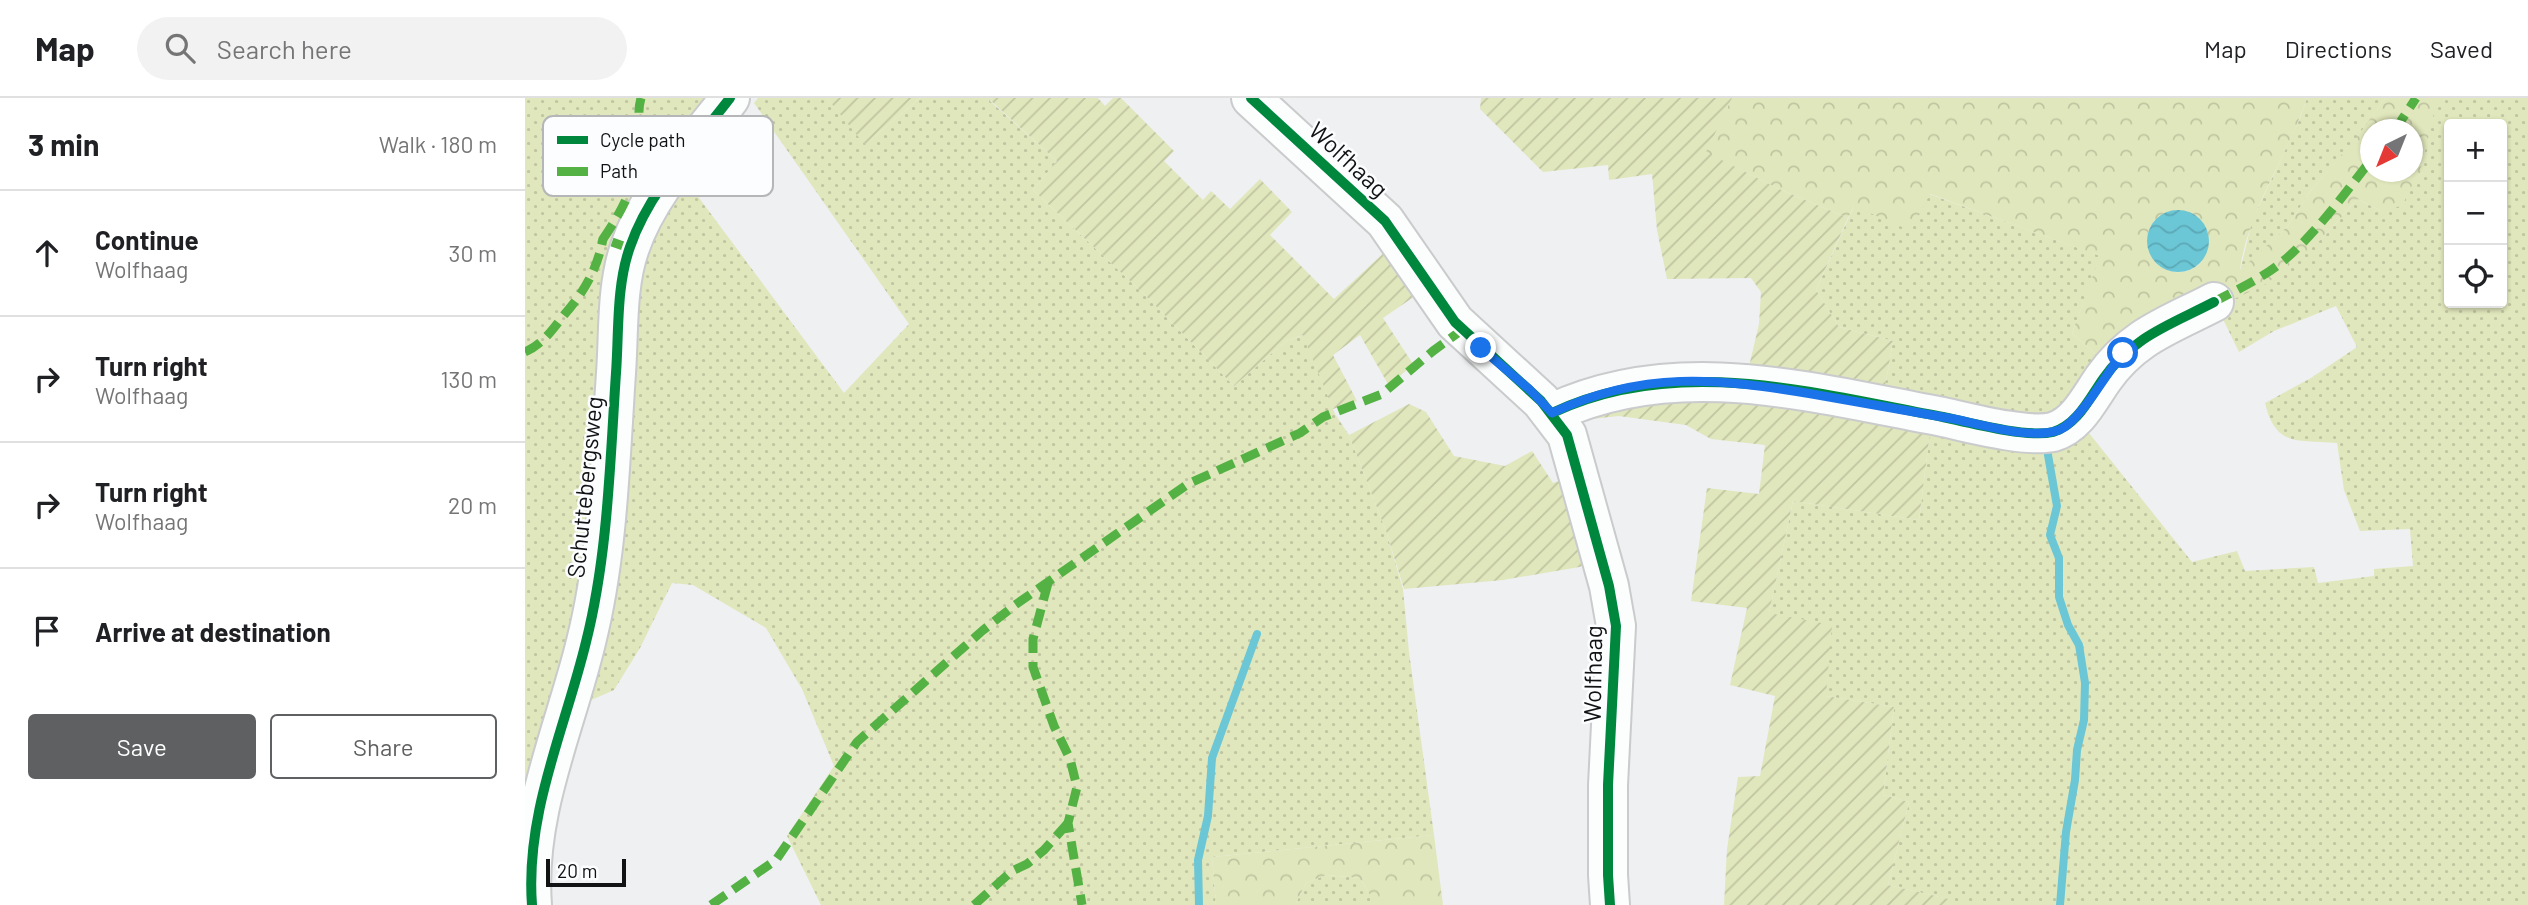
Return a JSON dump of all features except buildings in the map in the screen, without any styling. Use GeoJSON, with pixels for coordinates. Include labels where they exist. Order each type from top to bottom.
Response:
{"type":"FeatureCollection","features":[{"type":"Feature","properties":{"kind":"street","name":"Schuttebergsweg"},"geometry":{"type":"LineString","coordinates":[[717,116],[730,98]]}},
{"type":"Feature","properties":{"kind":"street","name":"Wolfhaag"},"geometry":{"type":"LineString","coordinates":[[1251,98],[1385,221],[1455,322],[1552,413],[1567,435],[1609,586],[1616,626],[1608,785],[1610,905]]}},
{"type":"Feature","properties":{"kind":"street","name":"Schuttebergsweg"},"geometry":{"type":"LineString","coordinates":[[532,905],[530,880],[537,816],[584,652],[593,607],[606,501],[621,295],[629,248],[645,213],[658,196]]}},
{"type":"Feature","properties":{"kind":"street"},"geometry":{"type":"LineString","coordinates":[[1552,413],[1579,400],[1641,385],[1713,380],[1852,400],[2008,430],[2048,433],[2070,424],[2115,363],[2134,345],[2214,302]]}},
{"type":"Feature","properties":{"kind":"green space"},"geometry":{"type":"Polygon","coordinates":[[[525,98],[709,98],[696,116],[543,116],[543,196],[656,196],[595,474],[578,602],[525,798],[525,98]]]}},
{"type":"Feature","properties":{"kind":"green space"},"geometry":{"type":"Polygon","coordinates":[[[758,98],[827,98],[866,144],[920,98],[992,98],[990,101],[1057,161],[1033,190],[1145,295],[1234,386],[1286,341],[1304,335],[1335,414],[1349,435],[1386,531],[1403,589],[1434,835],[1212,857],[1216,905],[821,905],[787,836],[834,766],[802,689],[766,628],[693,585],[672,583],[640,648],[614,690],[589,701],[638,285],[648,238],[674,196],[698,196],[844,393],[909,324],[773,130],[773,116],[763,116],[754,103],[758,98]]]}},
{"type":"Feature","properties":{"kind":"green space"},"geometry":{"type":"Polygon","coordinates":[[[827,98],[920,98],[865,145],[827,98]]]}},
{"type":"Feature","properties":{"kind":"green space"},"geometry":{"type":"Polygon","coordinates":[[[1098,98],[1105,106],[1113,98],[1121,98],[1174,151],[1164,161],[1203,200],[1211,191],[1230,209],[1260,179],[1292,212],[1270,235],[1334,299],[1389,248],[1418,294],[1383,318],[1413,364],[1389,386],[1360,335],[1333,355],[1357,401],[1333,409],[1303,335],[1286,341],[1234,386],[1145,295],[1033,190],[1057,161],[990,100],[1098,98]]]}},
{"type":"Feature","properties":{"kind":"green space"},"geometry":{"type":"Polygon","coordinates":[[[1481,98],[1732,98],[1706,152],[1777,188],[1848,218],[1816,290],[1839,327],[1893,341],[1884,393],[1747,375],[1759,324],[1761,292],[1751,278],[1667,279],[1657,230],[1652,174],[1609,180],[1608,165],[1543,172],[1480,109],[1481,98]]]}},
{"type":"Feature","properties":{"kind":"green space"},"geometry":{"type":"Polygon","coordinates":[[[1732,98],[2307,98],[2251,226],[2240,270],[2287,227],[2312,189],[2360,133],[2360,182],[2414,182],[2402,206],[2380,210],[2357,199],[2324,237],[2266,284],[2103,361],[2072,333],[2100,256],[1930,194],[1911,231],[1854,206],[1848,218],[1777,188],[1705,152],[1732,98]],[[2179,210],[2162,215],[2152,225],[2148,236],[2149,249],[2155,260],[2164,268],[2176,272],[2189,270],[2200,263],[2208,233],[2197,217],[2179,210]]]}},
{"type":"Feature","properties":{"kind":"green space"},"geometry":{"type":"Polygon","coordinates":[[[2307,98],[2385,98],[2370,119],[2360,119],[2360,134],[2312,189],[2287,227],[2240,271],[2252,221],[2307,98]]]}},
{"type":"Feature","properties":{"kind":"green space"},"geometry":{"type":"Polygon","coordinates":[[[2385,98],[2435,98],[2436,104],[2423,161],[2423,119],[2370,119],[2385,98]]]}},
{"type":"Feature","properties":{"kind":"green space"},"geometry":{"type":"Polygon","coordinates":[[[2435,98],[2528,98],[2528,905],[1947,905],[1948,899],[1888,885],[1909,802],[1883,795],[1894,707],[1826,696],[1769,613],[1793,501],[1919,520],[1931,424],[2081,423],[2192,562],[2237,551],[2245,571],[2314,567],[2318,583],[2374,576],[2374,569],[2413,566],[2410,529],[2360,531],[2344,490],[2337,443],[2300,440],[2282,434],[2275,428],[2265,403],[2311,378],[2357,347],[2336,306],[2274,331],[2239,352],[2218,309],[2324,237],[2357,199],[2380,210],[2406,182],[2423,182],[2423,160],[2435,98]]]}},
{"type":"Feature","properties":{"kind":"green space"},"geometry":{"type":"Polygon","coordinates":[[[1929,194],[2101,256],[2072,333],[2103,361],[2071,405],[2034,424],[1884,393],[1893,341],[1839,327],[1816,290],[1854,206],[1929,194]]]}},
{"type":"Feature","properties":{"kind":"green space"},"geometry":{"type":"Polygon","coordinates":[[[1690,386],[1931,424],[1919,520],[1793,501],[1769,613],[1832,625],[1826,696],[1894,707],[1883,795],[1909,802],[1888,885],[1949,899],[1947,905],[1724,905],[1727,849],[1738,777],[1760,776],[1775,696],[1730,685],[1747,608],[1691,601],[1707,488],[1759,494],[1765,445],[1711,439],[1686,425],[1619,416],[1591,419],[1586,407],[1690,386]]]}},
{"type":"Feature","properties":{"kind":"green space"},"geometry":{"type":"Polygon","coordinates":[[[1409,404],[1426,412],[1454,456],[1505,466],[1532,451],[1553,483],[1567,478],[1591,565],[1503,580],[1404,589],[1386,531],[1349,435],[1409,404]]]}},
{"type":"Feature","properties":{"kind":"green space"},"geometry":{"type":"Polygon","coordinates":[[[1434,835],[1443,905],[1370,905],[1370,895],[1360,878],[1326,875],[1306,883],[1295,905],[1216,905],[1212,857],[1434,835]]]}},
{"type":"Feature","properties":{"kind":"green space"},"geometry":{"type":"Polygon","coordinates":[[[1326,875],[1360,878],[1370,895],[1370,905],[1295,905],[1306,883],[1326,875]]]}},
{"type":"Feature","properties":{"kind":"water"},"geometry":{"type":"Polygon","coordinates":[[[2172,210],[2184,210],[2200,219],[2207,229],[2207,253],[2200,263],[2184,272],[2172,272],[2161,267],[2152,258],[2147,247],[2147,235],[2152,224],[2161,215],[2172,210]]]}},
{"type":"Feature","properties":{"kind":"waterway"},"geometry":{"type":"LineString","coordinates":[[2048,455],[2057,506],[2050,535],[2059,558],[2059,597],[2068,625],[2079,645],[2085,683],[2084,720],[2077,750],[2066,832],[2060,905]]}},
{"type":"Feature","properties":{"kind":"waterway"},"geometry":{"type":"LineString","coordinates":[[1199,905],[1198,860],[1208,816],[1212,758],[1257,634]]}},
{"type":"Feature","properties":{"kind":"marked path"},"geometry":{"type":"LineString","coordinates":[[639,116],[641,98]]}},
{"type":"Feature","properties":{"kind":"marked path"},"geometry":{"type":"LineString","coordinates":[[2402,119],[2416,98]]}},
{"type":"Feature","properties":{"kind":"marked path"},"geometry":{"type":"LineString","coordinates":[[2214,302],[2262,276],[2289,256],[2322,222],[2360,174]]}},
{"type":"Feature","properties":{"kind":"marked path"},"geometry":{"type":"LineString","coordinates":[[628,196],[603,239],[629,248]]}},
{"type":"Feature","properties":{"kind":"marked path"},"geometry":{"type":"LineString","coordinates":[[525,352],[547,336],[578,298],[593,271],[603,239]]}},
{"type":"Feature","properties":{"kind":"marked path"},"geometry":{"type":"LineString","coordinates":[[711,905],[776,860],[857,742],[1015,605],[1188,484],[1300,433],[1323,417],[1382,394],[1462,330]]}},
{"type":"Feature","properties":{"kind":"marked path"},"geometry":{"type":"LineString","coordinates":[[1048,583],[1033,639],[1033,667],[1054,726],[1070,759],[1077,787],[1068,823],[1082,905]]}},
{"type":"Feature","properties":{"kind":"marked path"},"geometry":{"type":"LineString","coordinates":[[974,905],[1012,871],[1027,864],[1044,850],[1068,823]]}},
{"type":"Feature","properties":{"kind":"cycle path"},"geometry":{"type":"LineString","coordinates":[[716,116],[730,98]]}},
{"type":"Feature","properties":{"kind":"cycle path"},"geometry":{"type":"LineString","coordinates":[[1251,98],[1385,221],[1455,322],[1541,401],[1567,435],[1609,586],[1616,626],[1608,785],[1610,905]]}},
{"type":"Feature","properties":{"kind":"cycle path"},"geometry":{"type":"LineString","coordinates":[[532,905],[531,871],[540,804],[586,642],[604,542],[622,278],[638,226],[656,196]]}},
{"type":"Feature","properties":{"kind":"cycle path"},"geometry":{"type":"LineString","coordinates":[[1552,413],[1599,395],[1648,385],[1696,382],[1795,390],[1983,426],[2029,433],[2053,432],[2076,417],[2103,379],[2127,352],[2153,333],[2214,302]]}},
{"type":"Feature","properties":{"kind":"route"},"geometry":{"type":"LineString","coordinates":[[1481,348],[1530,390],[1552,413],[1579,400],[1641,385],[1713,380],[2039,433],[2057,431],[2070,424],[2123,353]]}}]}
